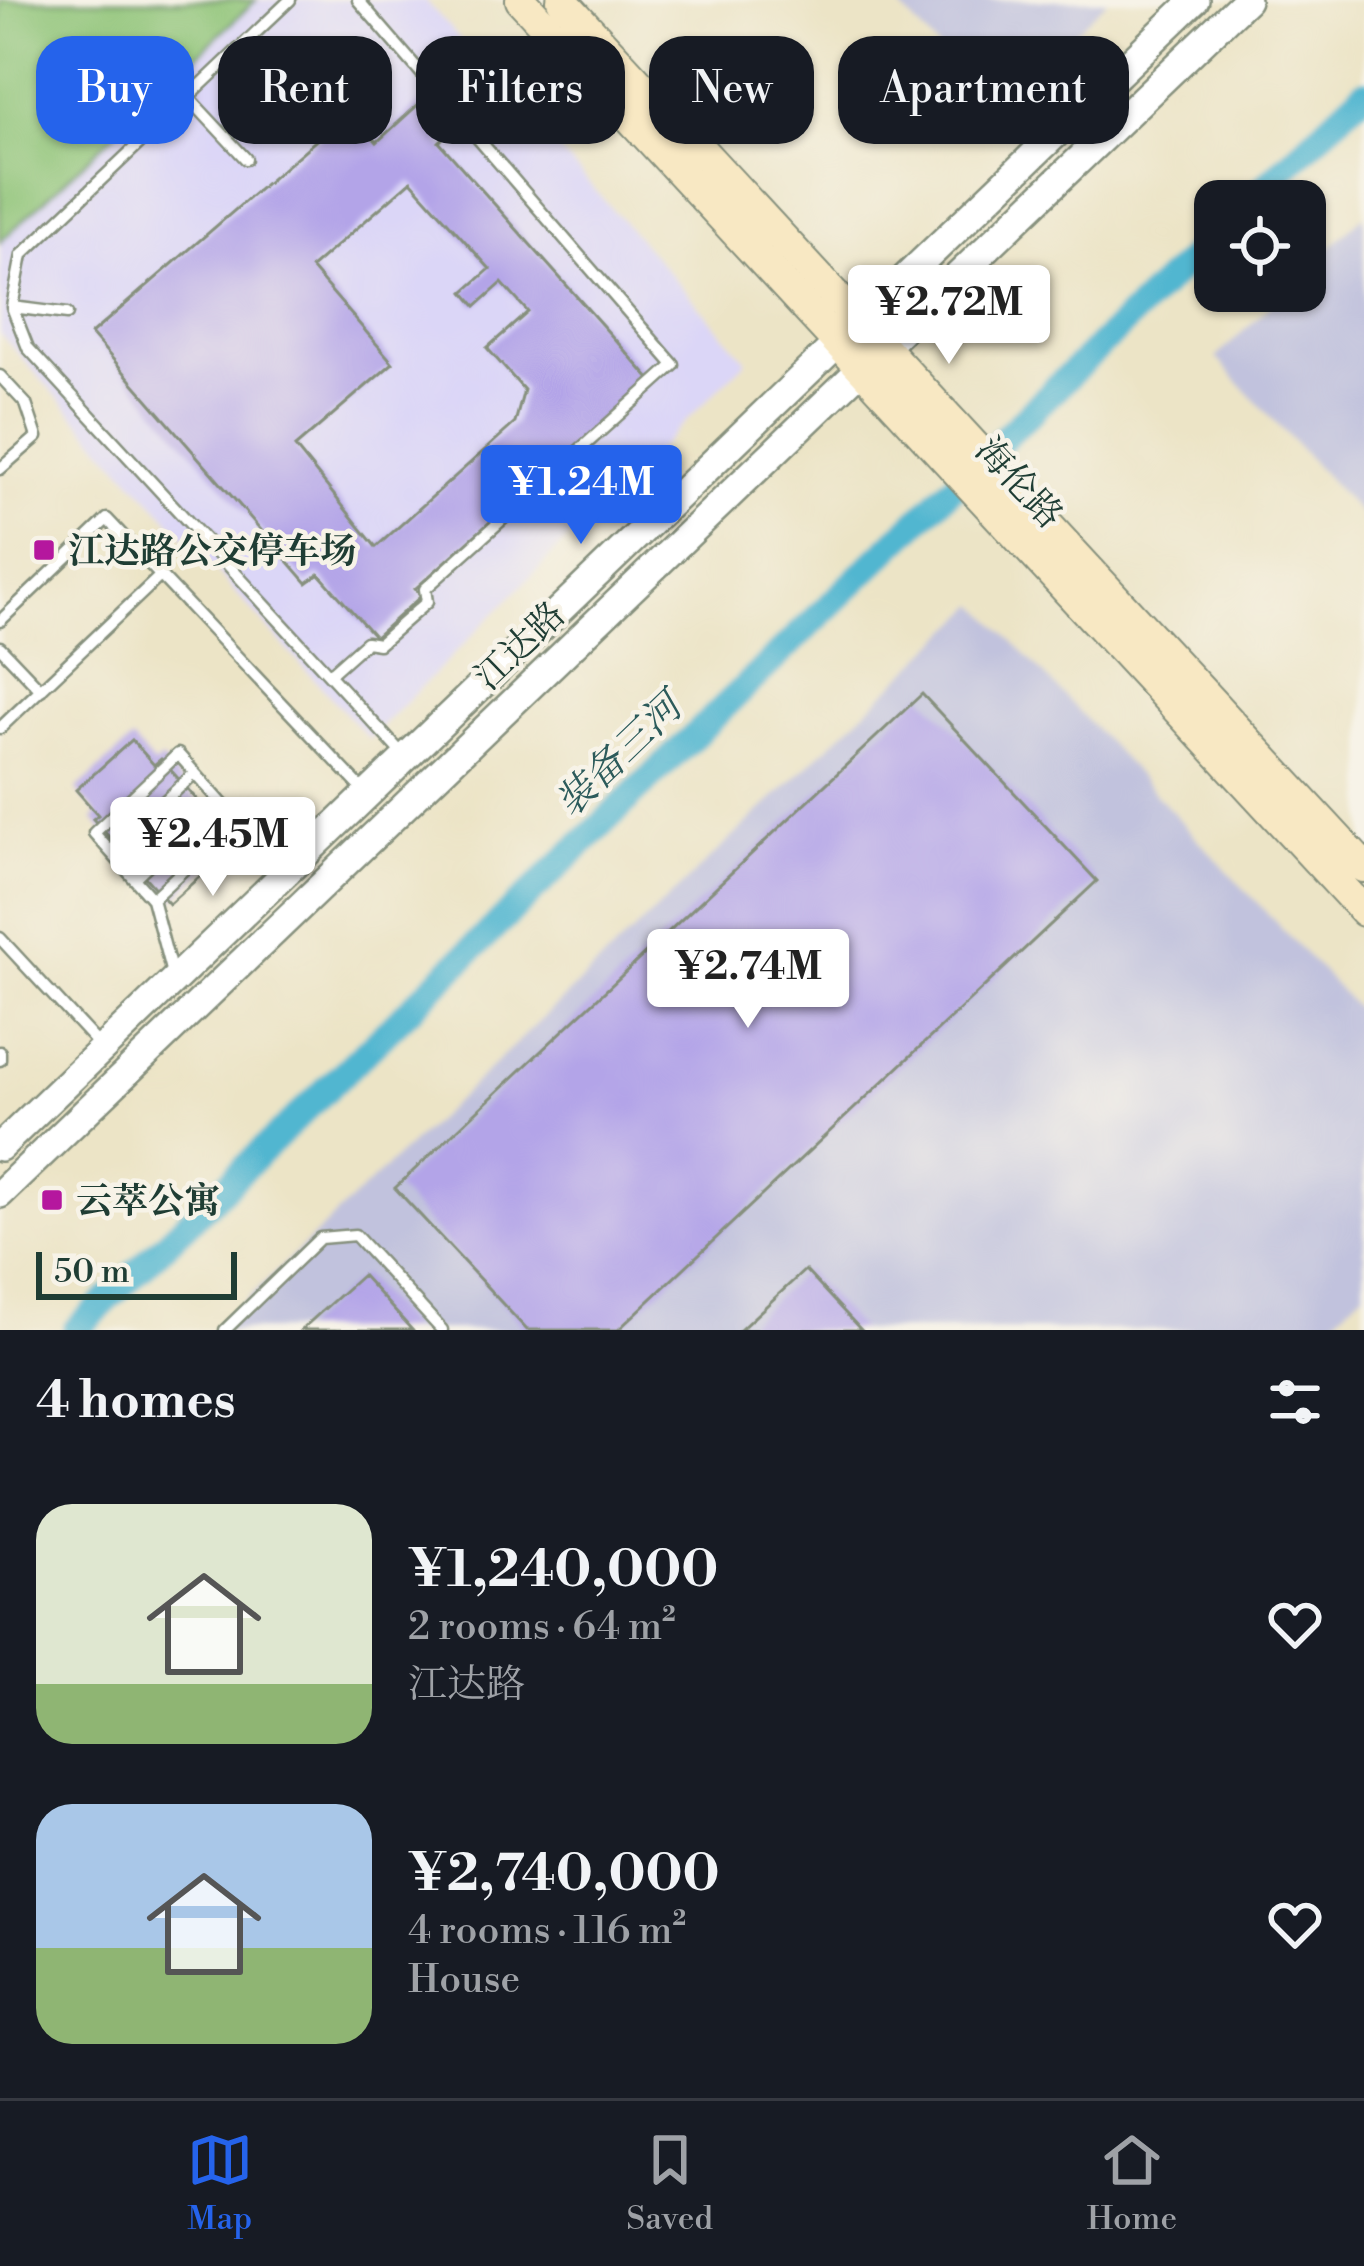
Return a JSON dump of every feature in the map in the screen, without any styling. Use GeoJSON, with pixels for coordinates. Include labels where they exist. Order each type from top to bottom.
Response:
{"type":"FeatureCollection","features":[{"type":"Feature","properties":{"kind":"main road","name":"海伦路"},"geometry":{"type":"LineString","coordinates":[[521,0],[1364,911]]}},
{"type":"Feature","properties":{"kind":"main road","name":"海伦路"},"geometry":{"type":"LineString","coordinates":[[562,0],[1364,867]]}},
{"type":"Feature","properties":{"kind":"street","name":"江达路"},"geometry":{"type":"LineString","coordinates":[[0,1147],[1195,0]]}},
{"type":"Feature","properties":{"kind":"street","name":"江达路"},"geometry":{"type":"LineString","coordinates":[[0,1194],[1246,0]]}},
{"type":"Feature","properties":{"kind":"lane"},"geometry":{"type":"LineString","coordinates":[[194,92],[290,0]]}},
{"type":"Feature","properties":{"kind":"lane"},"geometry":{"type":"LineString","coordinates":[[330,674],[366,642],[379,644],[427,602],[425,589],[674,365],[358,0]]}},
{"type":"Feature","properties":{"kind":"lane"},"geometry":{"type":"LineString","coordinates":[[194,104],[246,158]]}},
{"type":"Feature","properties":{"kind":"lane"},"geometry":{"type":"LineString","coordinates":[[139,144],[22,255],[12,307],[28,348],[406,758]]}},
{"type":"Feature","properties":{"kind":"lane"},"geometry":{"type":"LineString","coordinates":[[12,307],[67,314]]}},
{"type":"Feature","properties":{"kind":"lane"},"geometry":{"type":"LineString","coordinates":[[0,376],[26,404],[37,436],[0,469]]}},
{"type":"Feature","properties":{"kind":"lane"},"geometry":{"type":"LineString","coordinates":[[0,621],[107,519],[367,795]]}},
{"type":"Feature","properties":{"kind":"lane"},"geometry":{"type":"LineString","coordinates":[[0,728],[160,576]]}},
{"type":"Feature","properties":{"kind":"lane"},"geometry":{"type":"LineString","coordinates":[[0,647],[40,690]]}},
{"type":"Feature","properties":{"kind":"lane"},"geometry":{"type":"LineString","coordinates":[[174,980],[152,898],[94,833],[178,754],[238,820],[310,850]]}},
{"type":"Feature","properties":{"kind":"lane"},"geometry":{"type":"LineString","coordinates":[[110,851],[195,772]]}},
{"type":"Feature","properties":{"kind":"lane"},"geometry":{"type":"LineString","coordinates":[[134,878],[219,800]]}},
{"type":"Feature","properties":{"kind":"lane"},"geometry":{"type":"LineString","coordinates":[[152,898],[238,820]]}},
{"type":"Feature","properties":{"kind":"lane"},"geometry":{"type":"LineString","coordinates":[[0,938],[103,1048]]}},
{"type":"Feature","properties":{"kind":"lane"},"geometry":{"type":"LineString","coordinates":[[225,1330],[320,1238],[355,1234],[442,1330]]}},
{"type":"Feature","properties":{"kind":"shaded area"},"geometry":{"type":"Polygon","coordinates":[[[256,0],[425,0],[457,36],[416,36],[416,144],[554,144],[747,360],[369,739],[0,334],[0,242],[104,144],[194,144],[194,59],[256,0]]]}},
{"type":"Feature","properties":{"kind":"shaded area"},"geometry":{"type":"Polygon","coordinates":[[[894,0],[1108,0],[1070,36],[927,36],[894,0]]]}},
{"type":"Feature","properties":{"kind":"shaded area"},"geometry":{"type":"Polygon","coordinates":[[[1364,215],[1364,518],[1216,358],[1263,312],[1326,312],[1326,252],[1364,215]]]}},
{"type":"Feature","properties":{"kind":"shaded area"},"geometry":{"type":"Polygon","coordinates":[[[978,604],[1364,1017],[1364,1291],[1323,1330],[215,1330],[978,604]]]}},
{"type":"Feature","properties":{"kind":"green space"},"geometry":{"type":"Polygon","coordinates":[[[0,0],[256,0],[194,59],[194,36],[36,36],[36,144],[104,144],[0,242],[0,0]]]}},
{"type":"Feature","properties":{"kind":"building"},"geometry":{"type":"Polygon","coordinates":[[[416,107],[416,144],[441,144],[650,379],[415,589],[421,596],[375,637],[319,574],[307,583],[91,334],[312,144],[392,144],[392,128],[416,107]],[[411,181],[311,268],[393,363],[295,447],[376,547],[515,423],[524,390],[487,348],[528,312],[502,283],[476,306],[464,292],[490,269],[411,181]]]}},
{"type":"Feature","properties":{"kind":"building"},"geometry":{"type":"Polygon","coordinates":[[[922,694],[1097,881],[618,1330],[527,1330],[395,1188],[922,694]]]}},
{"type":"Feature","properties":{"kind":"building"},"geometry":{"type":"Polygon","coordinates":[[[132,740],[154,765],[161,759],[236,844],[169,904],[93,819],[98,815],[76,790],[132,740]]]}},
{"type":"Feature","properties":{"kind":"building"},"geometry":{"type":"Polygon","coordinates":[[[805,1270],[861,1330],[740,1330],[805,1270]]]}},
{"type":"Feature","properties":{"kind":"building"},"geometry":{"type":"Polygon","coordinates":[[[362,1275],[412,1330],[301,1330],[362,1275]]]}},
{"type":"Feature","properties":{"kind":"waterway","name":"装备三河"},"geometry":{"type":"LineString","coordinates":[[1272,180],[1364,92]]}},
{"type":"Feature","properties":{"kind":"waterway","name":"装备三河"},"geometry":{"type":"LineString","coordinates":[[76,1330],[1194,255]]}},
{"type":"Feature","properties":{"kind":"place","name":"江达路公交停车场"},"geometry":{"type":"Point","coordinates":[44,550]}},
{"type":"Feature","properties":{"kind":"place","name":"云萃公寓"},"geometry":{"type":"Point","coordinates":[52,1200]}}]}
